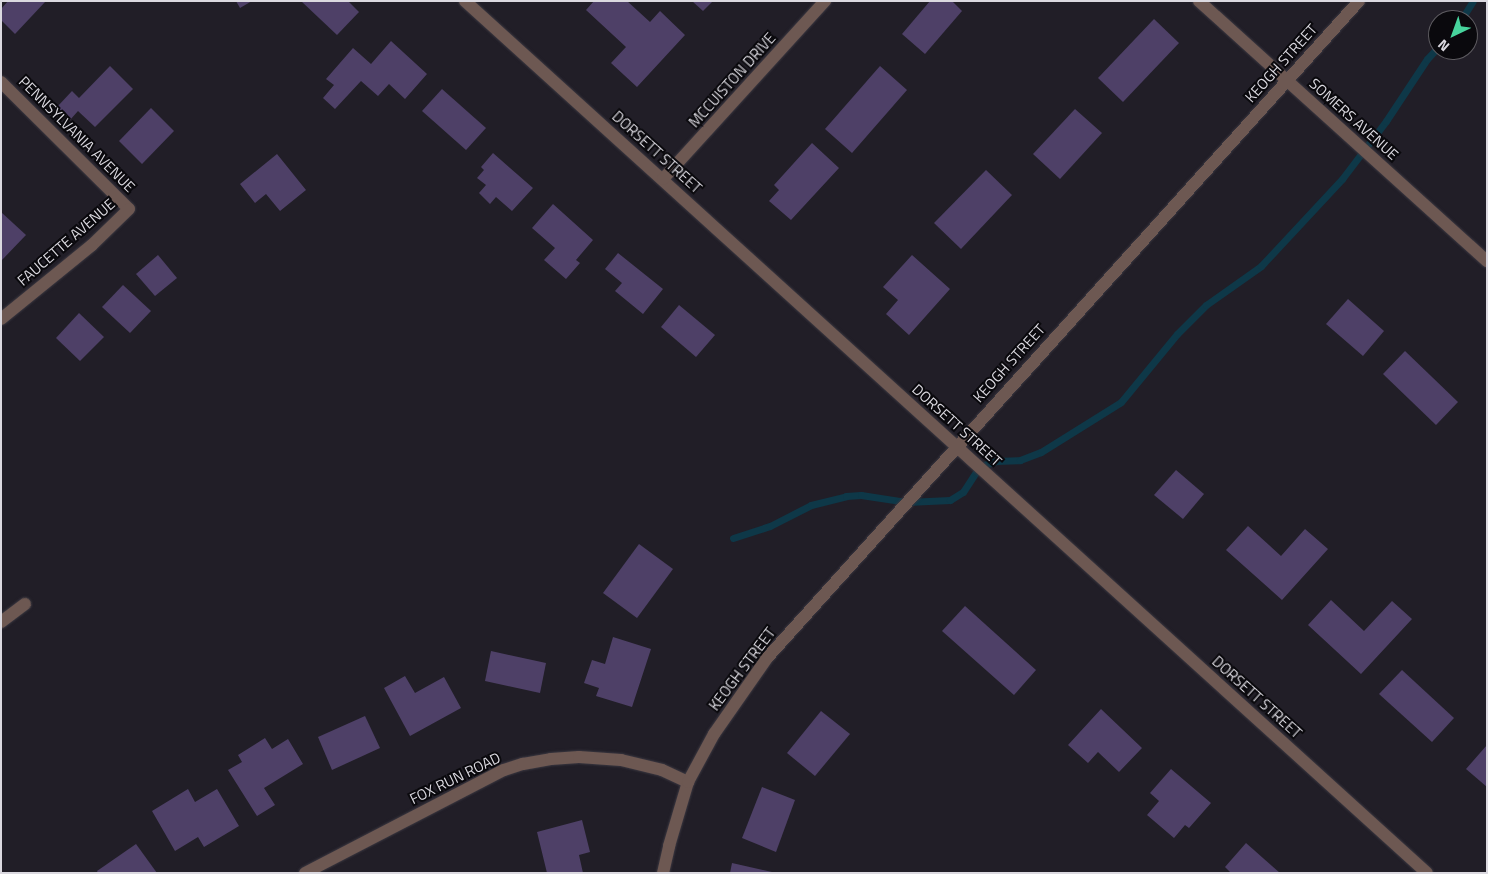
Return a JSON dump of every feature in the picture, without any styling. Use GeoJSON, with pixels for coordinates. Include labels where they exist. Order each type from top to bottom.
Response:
{"type":"FeatureCollection","features":[{"type":"Feature","properties":{"kind":"street","name":"DORSETT STREET"},"geometry":{"type":"LineString","coordinates":[[465,1],[1427,873]]}},
{"type":"Feature","properties":{"kind":"street","name":"MCCUISTON DRIVE"},"geometry":{"type":"LineString","coordinates":[[663,179],[825,1]]}},
{"type":"Feature","properties":{"kind":"street","name":"SOMERS AVENUE"},"geometry":{"type":"LineString","coordinates":[[1199,1],[1487,261]]}},
{"type":"Feature","properties":{"kind":"street","name":"KEOGH STREET"},"geometry":{"type":"LineString","coordinates":[[663,873],[688,782],[714,734],[767,658],[1359,1]]}},
{"type":"Feature","properties":{"kind":"street","name":"PENNSYLVANIA AVENUE"},"geometry":{"type":"LineString","coordinates":[[1,82],[129,209]]}},
{"type":"Feature","properties":{"kind":"street","name":"FAUCETTE AVENUE"},"geometry":{"type":"LineString","coordinates":[[1,319],[92,245],[129,209]]}},
{"type":"Feature","properties":{"kind":"street"},"geometry":{"type":"LineString","coordinates":[[1,622],[25,604]]}},
{"type":"Feature","properties":{"kind":"street","name":"FOX RUN ROAD"},"geometry":{"type":"LineString","coordinates":[[306,873],[504,770],[523,764],[579,757],[621,760],[662,770],[688,782]]}},
{"type":"Feature","properties":{"kind":"building"},"geometry":{"type":"Polygon","coordinates":[[[8,1],[45,2],[15,34],[1,20],[1,9],[8,1]]]}},
{"type":"Feature","properties":{"kind":"building"},"geometry":{"type":"Polygon","coordinates":[[[236,1],[252,1],[240,8],[236,1]]]}},
{"type":"Feature","properties":{"kind":"building"},"geometry":{"type":"Polygon","coordinates":[[[301,1],[348,1],[359,12],[337,35],[301,1]]]}},
{"type":"Feature","properties":{"kind":"building"},"geometry":{"type":"Polygon","coordinates":[[[594,1],[627,1],[650,22],[660,11],[685,35],[637,87],[611,63],[626,47],[586,10],[594,1]]]}},
{"type":"Feature","properties":{"kind":"building"},"geometry":{"type":"Polygon","coordinates":[[[692,1],[713,1],[703,11],[692,1]]]}},
{"type":"Feature","properties":{"kind":"building"},"geometry":{"type":"Polygon","coordinates":[[[930,1],[952,1],[962,11],[925,54],[902,34],[930,1]]]}},
{"type":"Feature","properties":{"kind":"building"},"geometry":{"type":"Polygon","coordinates":[[[1154,19],[1179,43],[1123,102],[1098,78],[1154,19]]]}},
{"type":"Feature","properties":{"kind":"building"},"geometry":{"type":"Polygon","coordinates":[[[391,41],[427,74],[405,99],[389,84],[378,96],[361,81],[335,109],[323,98],[334,85],[326,79],[353,48],[371,64],[391,41]]]}},
{"type":"Feature","properties":{"kind":"building"},"geometry":{"type":"Polygon","coordinates":[[[110,66],[133,89],[95,127],[78,111],[70,120],[57,107],[72,91],[79,98],[110,66]]]}},
{"type":"Feature","properties":{"kind":"building"},"geometry":{"type":"Polygon","coordinates":[[[880,66],[907,90],[852,153],[825,129],[880,66]]]}},
{"type":"Feature","properties":{"kind":"building"},"geometry":{"type":"Polygon","coordinates":[[[442,89],[486,128],[466,150],[422,111],[442,89]]]}},
{"type":"Feature","properties":{"kind":"building"},"geometry":{"type":"Polygon","coordinates":[[[151,108],[174,131],[142,164],[119,141],[151,108]]]}},
{"type":"Feature","properties":{"kind":"building"},"geometry":{"type":"Polygon","coordinates":[[[1075,109],[1102,133],[1060,179],[1033,154],[1075,109]]]}},
{"type":"Feature","properties":{"kind":"building"},"geometry":{"type":"Polygon","coordinates":[[[812,143],[839,168],[791,220],[769,201],[779,190],[774,185],[812,143]]]}},
{"type":"Feature","properties":{"kind":"building"},"geometry":{"type":"Polygon","coordinates":[[[493,153],[533,188],[512,211],[496,197],[490,204],[479,193],[486,185],[477,178],[484,170],[481,167],[493,153]]]}},
{"type":"Feature","properties":{"kind":"building"},"geometry":{"type":"Polygon","coordinates":[[[277,154],[306,190],[280,211],[266,194],[255,203],[240,184],[277,154]]]}},
{"type":"Feature","properties":{"kind":"building"},"geometry":{"type":"Polygon","coordinates":[[[986,170],[1012,195],[961,249],[934,223],[986,170]]]}},
{"type":"Feature","properties":{"kind":"building"},"geometry":{"type":"Polygon","coordinates":[[[553,204],[593,240],[576,260],[580,263],[566,279],[544,260],[555,248],[532,228],[553,204]]]}},
{"type":"Feature","properties":{"kind":"building"},"geometry":{"type":"Polygon","coordinates":[[[1,212],[26,235],[1,261],[1,212]]]}},
{"type":"Feature","properties":{"kind":"building"},"geometry":{"type":"Polygon","coordinates":[[[618,253],[663,289],[643,314],[615,291],[622,283],[605,269],[618,253]]]}},
{"type":"Feature","properties":{"kind":"building"},"geometry":{"type":"Polygon","coordinates":[[[158,255],[177,278],[155,296],[136,274],[158,255]]]}},
{"type":"Feature","properties":{"kind":"building"},"geometry":{"type":"Polygon","coordinates":[[[912,255],[950,289],[909,335],[886,314],[898,300],[883,287],[912,255]]]}},
{"type":"Feature","properties":{"kind":"building"},"geometry":{"type":"Polygon","coordinates":[[[123,285],[151,311],[130,333],[102,307],[123,285]]]}},
{"type":"Feature","properties":{"kind":"building"},"geometry":{"type":"Polygon","coordinates":[[[1348,299],[1384,331],[1363,356],[1326,324],[1348,299]]]}},
{"type":"Feature","properties":{"kind":"building"},"geometry":{"type":"Polygon","coordinates":[[[679,305],[715,335],[696,357],[661,327],[679,305]]]}},
{"type":"Feature","properties":{"kind":"building"},"geometry":{"type":"Polygon","coordinates":[[[79,313],[104,337],[80,361],[56,338],[79,313]]]}},
{"type":"Feature","properties":{"kind":"building"},"geometry":{"type":"Polygon","coordinates":[[[1405,351],[1458,402],[1436,425],[1383,374],[1405,351]]]}},
{"type":"Feature","properties":{"kind":"building"},"geometry":{"type":"Polygon","coordinates":[[[1176,470],[1204,494],[1183,519],[1154,495],[1176,470]]]}},
{"type":"Feature","properties":{"kind":"building"},"geometry":{"type":"Polygon","coordinates":[[[1248,526],[1281,556],[1305,529],[1328,549],[1282,600],[1226,550],[1248,526]]]}},
{"type":"Feature","properties":{"kind":"building"},"geometry":{"type":"Polygon","coordinates":[[[639,544],[673,569],[637,618],[603,593],[639,544]]]}},
{"type":"Feature","properties":{"kind":"building"},"geometry":{"type":"Polygon","coordinates":[[[1331,600],[1364,631],[1392,601],[1412,619],[1361,674],[1308,625],[1331,600]]]}},
{"type":"Feature","properties":{"kind":"building"},"geometry":{"type":"Polygon","coordinates":[[[965,606],[1036,670],[1014,695],[942,631],[965,606]]]}},
{"type":"Feature","properties":{"kind":"building"},"geometry":{"type":"Polygon","coordinates":[[[613,637],[651,649],[632,707],[596,696],[599,688],[584,683],[592,660],[605,664],[613,637]]]}},
{"type":"Feature","properties":{"kind":"building"},"geometry":{"type":"Polygon","coordinates":[[[491,651],[546,663],[540,693],[485,681],[491,651]]]}},
{"type":"Feature","properties":{"kind":"building"},"geometry":{"type":"Polygon","coordinates":[[[1402,670],[1454,718],[1432,742],[1379,694],[1402,670]]]}},
{"type":"Feature","properties":{"kind":"building"},"geometry":{"type":"Polygon","coordinates":[[[405,676],[415,693],[444,677],[461,708],[410,736],[384,688],[405,676]]]}},
{"type":"Feature","properties":{"kind":"building"},"geometry":{"type":"Polygon","coordinates":[[[1101,709],[1142,748],[1119,772],[1098,752],[1088,763],[1068,745],[1101,709]]]}},
{"type":"Feature","properties":{"kind":"building"},"geometry":{"type":"Polygon","coordinates":[[[821,711],[850,734],[815,776],[787,753],[821,711]]]}},
{"type":"Feature","properties":{"kind":"building"},"geometry":{"type":"Polygon","coordinates":[[[365,716],[380,748],[332,770],[318,737],[365,716]]]}},
{"type":"Feature","properties":{"kind":"building"},"geometry":{"type":"Polygon","coordinates":[[[265,738],[272,749],[288,739],[303,764],[264,788],[275,805],[257,816],[228,770],[242,762],[238,755],[265,738]]]}},
{"type":"Feature","properties":{"kind":"building"},"geometry":{"type":"Polygon","coordinates":[[[1487,745],[1487,787],[1466,769],[1487,745]]]}},
{"type":"Feature","properties":{"kind":"building"},"geometry":{"type":"Polygon","coordinates":[[[1171,769],[1211,803],[1189,828],[1185,825],[1174,838],[1147,815],[1159,801],[1150,793],[1171,769]]]}},
{"type":"Feature","properties":{"kind":"building"},"geometry":{"type":"Polygon","coordinates":[[[762,787],[795,800],[776,852],[742,838],[762,787]]]}},
{"type":"Feature","properties":{"kind":"building"},"geometry":{"type":"Polygon","coordinates":[[[188,789],[195,802],[217,789],[239,826],[204,847],[198,837],[175,851],[152,811],[188,789]]]}},
{"type":"Feature","properties":{"kind":"building"},"geometry":{"type":"Polygon","coordinates":[[[582,820],[590,852],[579,855],[583,873],[547,873],[537,832],[582,820]]]}},
{"type":"Feature","properties":{"kind":"building"},"geometry":{"type":"Polygon","coordinates":[[[1246,843],[1280,873],[1231,873],[1225,867],[1246,843]]]}},
{"type":"Feature","properties":{"kind":"building"},"geometry":{"type":"Polygon","coordinates":[[[136,844],[157,873],[98,873],[97,871],[136,844]]]}},
{"type":"Feature","properties":{"kind":"building"},"geometry":{"type":"Polygon","coordinates":[[[732,863],[772,872],[772,873],[730,873],[732,863]]]}},
{"type":"Feature","properties":{"kind":"waterway"},"geometry":{"type":"LineString","coordinates":[[1467,10],[1473,1]]}},
{"type":"Feature","properties":{"kind":"waterway"},"geometry":{"type":"LineString","coordinates":[[733,538],[770,526],[811,505],[846,496],[861,495],[907,502],[950,500],[963,492],[980,466],[996,461],[1020,460],[1041,452],[1121,402],[1177,334],[1206,305],[1261,266],[1342,179],[1386,121],[1428,58]]}}]}
